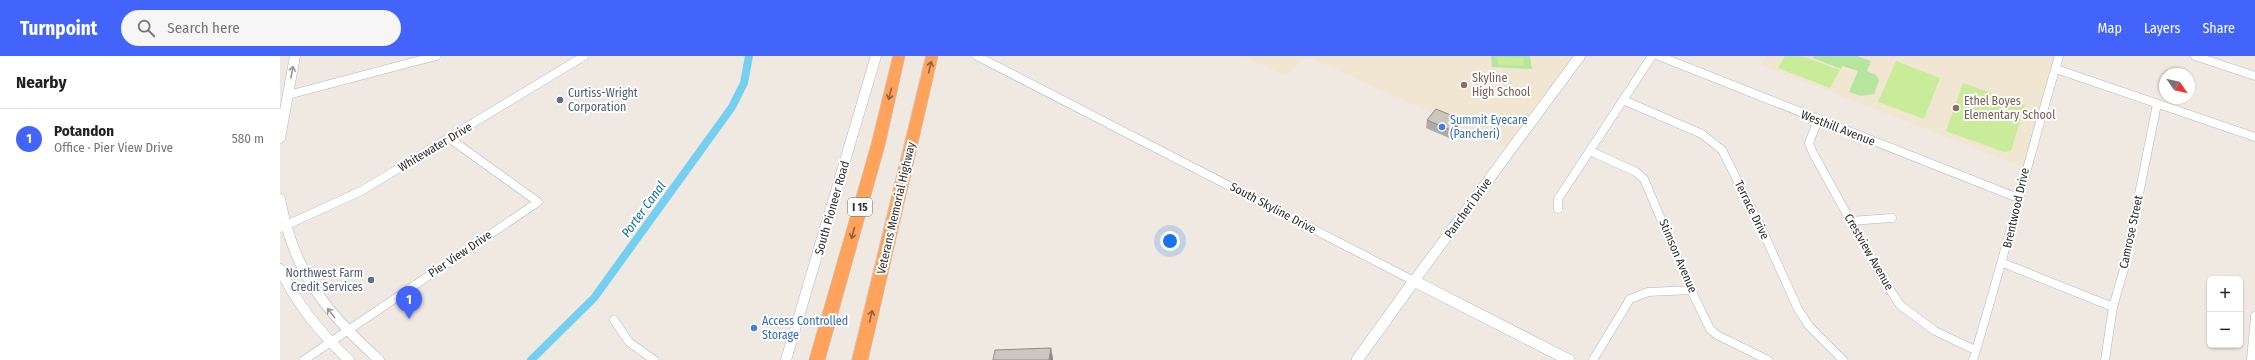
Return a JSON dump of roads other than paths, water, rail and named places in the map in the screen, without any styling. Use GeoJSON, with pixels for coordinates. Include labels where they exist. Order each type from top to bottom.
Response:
{"type":"FeatureCollection","features":[{"type":"Feature","properties":{"kind":"highway","name":"I 15"},"geometry":{"type":"LineString","coordinates":[[817,360],[878,145],[899,56]]}},
{"type":"Feature","properties":{"kind":"highway","name":"Veterans Memorial Highway"},"geometry":{"type":"LineString","coordinates":[[860,360],[932,56]]}},
{"type":"Feature","properties":{"kind":"main road","name":"Pancheri Drive"},"geometry":{"type":"LineString","coordinates":[[1357,360],[1414,281]]}},
{"type":"Feature","properties":{"kind":"main road","name":"South Skyline Drive"},"geometry":{"type":"LineString","coordinates":[[1414,281],[1569,360]]}},
{"type":"Feature","properties":{"kind":"street"},"geometry":{"type":"LineString","coordinates":[[280,138],[295,56]]}},
{"type":"Feature","properties":{"kind":"street"},"geometry":{"type":"LineString","coordinates":[[288,95],[436,56]]}},
{"type":"Feature","properties":{"kind":"street"},"geometry":{"type":"LineString","coordinates":[[568,56],[576,61]]}},
{"type":"Feature","properties":{"kind":"street","name":"Whitewater Drive"},"geometry":{"type":"LineString","coordinates":[[282,227],[352,196],[584,56]]}},
{"type":"Feature","properties":{"kind":"street","name":"South Pioneer Road"},"geometry":{"type":"LineString","coordinates":[[786,360],[876,56]]}},
{"type":"Feature","properties":{"kind":"street","name":"South Skyline Drive"},"geometry":{"type":"LineString","coordinates":[[977,56],[1150,143],[1414,281]]}},
{"type":"Feature","properties":{"kind":"street","name":"Pancheri Drive"},"geometry":{"type":"LineString","coordinates":[[1414,281],[1580,56]]}},
{"type":"Feature","properties":{"kind":"street"},"geometry":{"type":"LineString","coordinates":[[1558,209],[1558,199],[1652,56]]}},
{"type":"Feature","properties":{"kind":"street","name":"Westhill Avenue"},"geometry":{"type":"LineString","coordinates":[[1659,56],[2018,198]]}},
{"type":"Feature","properties":{"kind":"street","name":"Brentwood Drive"},"geometry":{"type":"LineString","coordinates":[[1973,360],[2003,263],[2018,198],[2059,56]]}},
{"type":"Feature","properties":{"kind":"street"},"geometry":{"type":"LineString","coordinates":[[2195,56],[2255,76]]}},
{"type":"Feature","properties":{"kind":"street"},"geometry":{"type":"LineString","coordinates":[[2056,69],[2255,137]]}},
{"type":"Feature","properties":{"kind":"street","name":"Terrace Drive"},"geometry":{"type":"LineString","coordinates":[[1623,100],[1702,134],[1722,150],[1760,225],[1798,309],[1809,326],[1839,359]]}},
{"type":"Feature","properties":{"kind":"street","name":"Camrose Street"},"geometry":{"type":"LineString","coordinates":[[2105,360],[2113,307],[2124,269],[2157,104]]}},
{"type":"Feature","properties":{"kind":"street","name":"Crestview Avenue"},"geometry":{"type":"LineString","coordinates":[[1818,120],[1809,143],[1850,221],[1880,274],[1900,305],[1935,331],[1976,350]]}},
{"type":"Feature","properties":{"kind":"street","name":"Pier View Drive"},"geometry":{"type":"LineString","coordinates":[[304,360],[538,202],[449,138]]}},
{"type":"Feature","properties":{"kind":"street","name":"Stimson Avenue"},"geometry":{"type":"LineString","coordinates":[[1590,151],[1636,172],[1644,179],[1691,290],[1710,329],[1717,335],[1768,360]]}},
{"type":"Feature","properties":{"kind":"street"},"geometry":{"type":"LineString","coordinates":[[280,199],[282,227],[296,259],[327,309],[346,331],[379,360]]}},
{"type":"Feature","properties":{"kind":"street"},"geometry":{"type":"LineString","coordinates":[[1850,221],[1892,218]]}},
{"type":"Feature","properties":{"kind":"street"},"geometry":{"type":"LineString","coordinates":[[2003,263],[2113,307]]}},
{"type":"Feature","properties":{"kind":"street"},"geometry":{"type":"LineString","coordinates":[[280,269],[304,313],[329,342],[348,360]]}},
{"type":"Feature","properties":{"kind":"street"},"geometry":{"type":"LineString","coordinates":[[1593,360],[1630,299],[1648,292],[1691,290]]}},
{"type":"Feature","properties":{"kind":"street"},"geometry":{"type":"LineString","coordinates":[[2250,360],[2255,316]]}},
{"type":"Feature","properties":{"kind":"street"},"geometry":{"type":"LineString","coordinates":[[614,320],[629,342],[654,360]]}},
{"type":"Feature","properties":{"kind":"waterway","name":"Porter Canal"},"geometry":{"type":"LineString","coordinates":[[531,360],[594,298],[732,107],[744,83],[749,56]]}},
{"type":"Feature","properties":{"kind":"place","name":"Skyline High School"},"geometry":{"type":"Point","coordinates":[1464,85]}},
{"type":"Feature","properties":{"kind":"place","name":"Curtiss-Wright Corporation"},"geometry":{"type":"Point","coordinates":[560,100]}},
{"type":"Feature","properties":{"kind":"place","name":"Ethel Boyes Elementary School"},"geometry":{"type":"Point","coordinates":[1956,108]}},
{"type":"Feature","properties":{"kind":"place","name":"Summit Eyecare (Pancheri)"},"geometry":{"type":"Point","coordinates":[1442,127]}},
{"type":"Feature","properties":{"kind":"place","name":"Northwest Farm Credit Services"},"geometry":{"type":"Point","coordinates":[371,280]}},
{"type":"Feature","properties":{"kind":"place","name":"Potandon"},"geometry":{"type":"Point","coordinates":[409,319]}},
{"type":"Feature","properties":{"kind":"place","name":"Access Controlled Storage"},"geometry":{"type":"Point","coordinates":[754,328]}}]}
